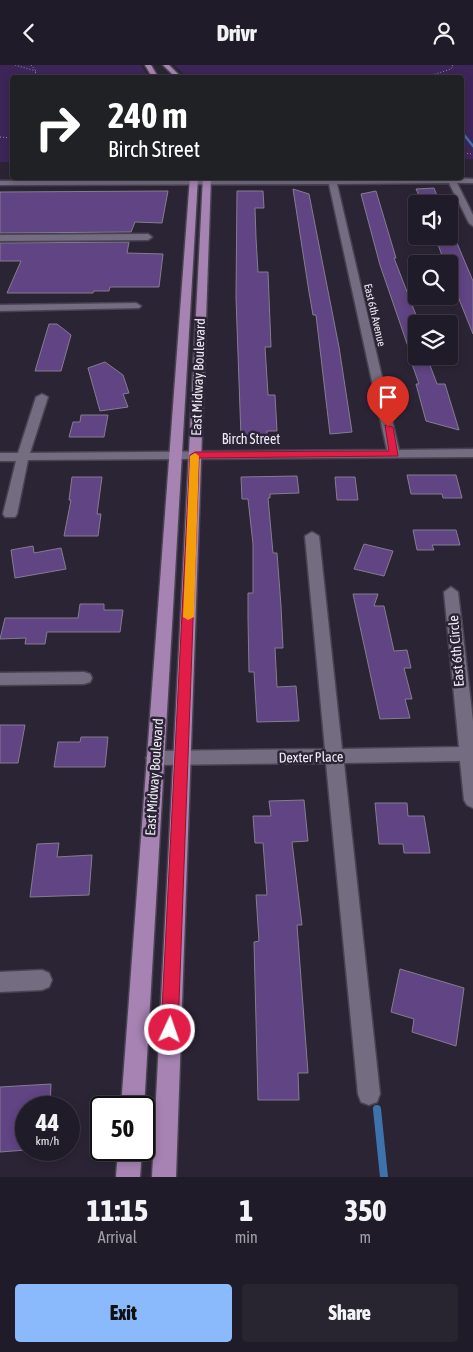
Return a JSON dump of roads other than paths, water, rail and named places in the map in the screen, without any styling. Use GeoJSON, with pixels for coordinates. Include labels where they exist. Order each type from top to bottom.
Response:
{"type":"FeatureCollection","features":[{"type":"Feature","properties":{"kind":"main road"},"geometry":{"type":"LineString","coordinates":[[166,65],[176,75]]}},
{"type":"Feature","properties":{"kind":"main road","name":"East Midway Boulevard"},"geometry":{"type":"LineString","coordinates":[[134,1096],[155,758],[177,455],[200,180]]}},
{"type":"Feature","properties":{"kind":"main road","name":"East Midway Boulevard"},"geometry":{"type":"LineString","coordinates":[[164,1177],[195,455],[200,180]]}},
{"type":"Feature","properties":{"kind":"main road"},"geometry":{"type":"LineString","coordinates":[[128,1177],[129,1161]]}},
{"type":"Feature","properties":{"kind":"street"},"geometry":{"type":"LineString","coordinates":[[0,183],[392,180]]}},
{"type":"Feature","properties":{"kind":"street"},"geometry":{"type":"LineString","coordinates":[[452,180],[473,223]]}},
{"type":"Feature","properties":{"kind":"street","name":"East 6th Avenue"},"geometry":{"type":"LineString","coordinates":[[332,181],[394,454]]}},
{"type":"Feature","properties":{"kind":"street"},"geometry":{"type":"LineString","coordinates":[[0,238],[148,237]]}},
{"type":"Feature","properties":{"kind":"street"},"geometry":{"type":"LineString","coordinates":[[0,308],[136,306]]}},
{"type":"Feature","properties":{"kind":"street"},"geometry":{"type":"LineString","coordinates":[[10,514],[24,457],[42,397]]}},
{"type":"Feature","properties":{"kind":"street","name":"Birch Street"},"geometry":{"type":"LineString","coordinates":[[0,457],[473,453]]}},
{"type":"Feature","properties":{"kind":"street"},"geometry":{"type":"LineString","coordinates":[[312,536],[369,1094]]}},
{"type":"Feature","properties":{"kind":"street","name":"East 6th Circle"},"geometry":{"type":"LineString","coordinates":[[451,592],[473,800]]}},
{"type":"Feature","properties":{"kind":"street"},"geometry":{"type":"LineString","coordinates":[[0,679],[84,678]]}},
{"type":"Feature","properties":{"kind":"street","name":"Dexter Place"},"geometry":{"type":"LineString","coordinates":[[155,758],[467,754]]}},
{"type":"Feature","properties":{"kind":"street"},"geometry":{"type":"LineString","coordinates":[[0,983],[42,980]]}},
{"type":"Feature","properties":{"kind":"waterway"},"geometry":{"type":"LineString","coordinates":[[464,135],[473,146]]}},
{"type":"Feature","properties":{"kind":"waterway"},"geometry":{"type":"LineString","coordinates":[[377,1109],[384,1177]]}}]}
